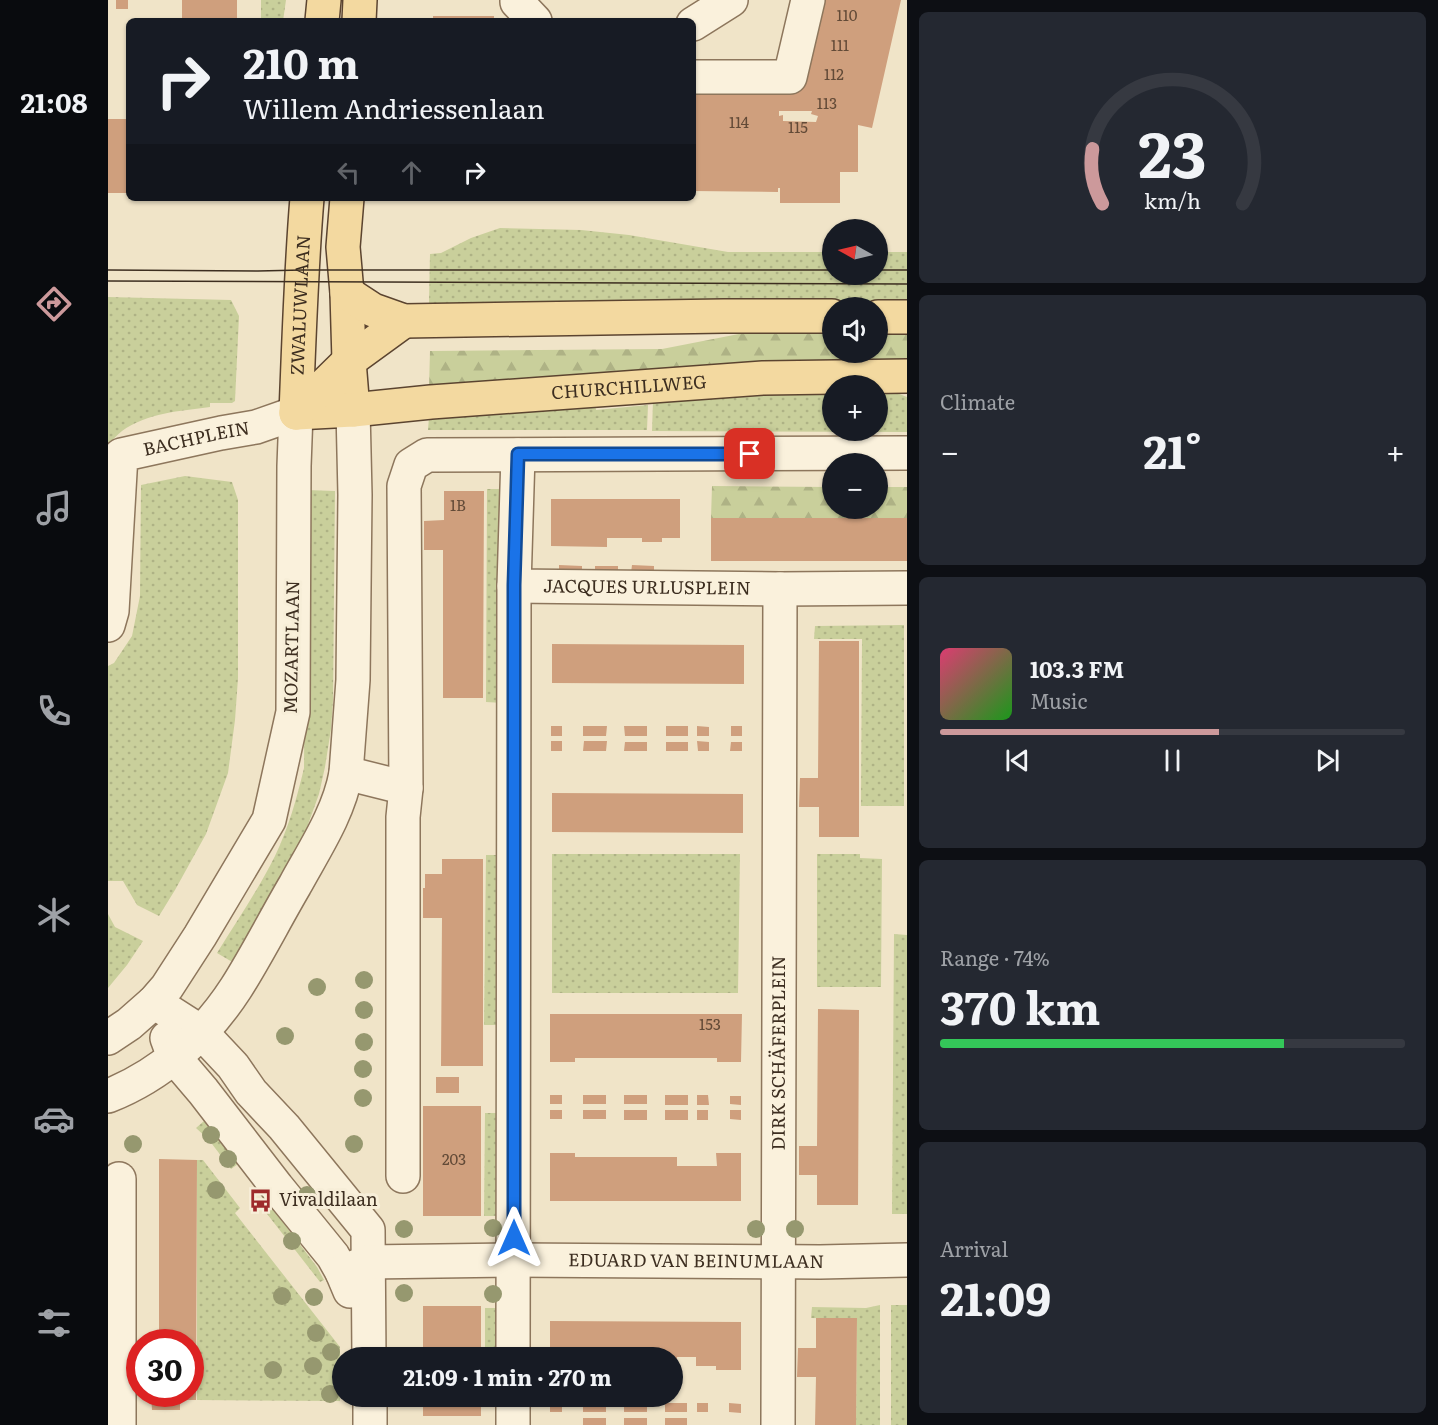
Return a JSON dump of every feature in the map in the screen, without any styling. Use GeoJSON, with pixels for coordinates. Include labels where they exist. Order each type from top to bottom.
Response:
{"type":"FeatureCollection","features":[{"type":"Feature","properties":{"kind":"main road"},"geometry":{"type":"LineString","coordinates":[[322,18],[324,0]]}},
{"type":"Feature","properties":{"kind":"main road"},"geometry":{"type":"LineString","coordinates":[[359,18],[360,0]]}},
{"type":"Feature","properties":{"kind":"main road","name":"ZWALUWLAAN"},"geometry":{"type":"LineString","coordinates":[[296,413],[307,201]]}},
{"type":"Feature","properties":{"kind":"main road"},"geometry":{"type":"LineString","coordinates":[[347,201],[343,247],[347,293],[339,371],[353,410]]}},
{"type":"Feature","properties":{"kind":"main road"},"geometry":{"type":"LineString","coordinates":[[347,293],[374,310],[404,321],[822,316]]}},
{"type":"Feature","properties":{"kind":"main road"},"geometry":{"type":"LineString","coordinates":[[888,316],[907,316]]}},
{"type":"Feature","properties":{"kind":"main road"},"geometry":{"type":"LineString","coordinates":[[296,413],[339,371],[404,321]]}},
{"type":"Feature","properties":{"kind":"main road"},"geometry":{"type":"LineString","coordinates":[[300,323],[314,356],[339,371]]}},
{"type":"Feature","properties":{"kind":"main road","name":"CHURCHILLWEG"},"geometry":{"type":"LineString","coordinates":[[296,413],[763,378],[907,376]]}},
{"type":"Feature","properties":{"kind":"street"},"geometry":{"type":"LineString","coordinates":[[517,0],[532,18]]}},
{"type":"Feature","properties":{"kind":"street"},"geometry":{"type":"LineString","coordinates":[[696,22],[731,0]]}},
{"type":"Feature","properties":{"kind":"street"},"geometry":{"type":"LineString","coordinates":[[696,77],[790,77],[808,0]]}},
{"type":"Feature","properties":{"kind":"street"},"geometry":{"type":"LineString","coordinates":[[108,1096],[153,1073],[174,1057],[219,1012],[235,989],[300,875],[331,818],[344,786],[353,680],[355,495],[353,410]]}},
{"type":"Feature","properties":{"kind":"street","name":"BACHPLEIN"},"geometry":{"type":"LineString","coordinates":[[108,625],[112,611],[121,455],[256,427],[296,413]]}},
{"type":"Feature","properties":{"kind":"street","name":"MOZARTLAAN"},"geometry":{"type":"LineString","coordinates":[[108,1038],[129,1024],[167,987],[193,948],[268,820],[293,712],[296,413]]}},
{"type":"Feature","properties":{"kind":"street"},"geometry":{"type":"LineString","coordinates":[[404,1176],[403,817],[406,788],[404,486],[411,465],[427,455],[907,453]]}},
{"type":"Feature","properties":{"kind":"street"},"geometry":{"type":"LineString","coordinates":[[513,1347],[514,585],[518,454]]}},
{"type":"Feature","properties":{"kind":"street","name":"JACQUES URLUSPLEIN"},"geometry":{"type":"LineString","coordinates":[[514,585],[780,589],[907,588]]}},
{"type":"Feature","properties":{"kind":"street","name":"DIRK SCHÄFERPLEIN"},"geometry":{"type":"LineString","coordinates":[[778,1425],[780,589]]}},
{"type":"Feature","properties":{"kind":"street"},"geometry":{"type":"LineString","coordinates":[[346,773],[406,788]]}},
{"type":"Feature","properties":{"kind":"street"},"geometry":{"type":"LineString","coordinates":[[154,1002],[201,1032],[233,1066],[251,1092],[284,1127],[368,1230],[355,1267],[369,1346]]}},
{"type":"Feature","properties":{"kind":"street"},"geometry":{"type":"LineString","coordinates":[[154,1002],[174,1057],[333,1256],[355,1267]]}},
{"type":"Feature","properties":{"kind":"street"},"geometry":{"type":"LineString","coordinates":[[119,1179],[113,1346],[119,1425]]}},
{"type":"Feature","properties":{"kind":"street","name":"EDUARD VAN BEINUMLAAN"},"geometry":{"type":"LineString","coordinates":[[355,1267],[514,1260],[778,1262],[907,1260]]}},
{"type":"Feature","properties":{"kind":"street"},"geometry":{"type":"LineString","coordinates":[[370,1407],[370,1425]]}},
{"type":"Feature","properties":{"kind":"street"},"geometry":{"type":"LineString","coordinates":[[513,1407],[513,1425]]}},
{"type":"Feature","properties":{"kind":"green space"},"geometry":{"type":"Polygon","coordinates":[[[261,0],[286,0],[283,18],[261,18],[261,0]]]}},
{"type":"Feature","properties":{"kind":"green space"},"geometry":{"type":"Polygon","coordinates":[[[500,228],[581,230],[629,235],[728,252],[822,252],[822,285],[888,285],[888,252],[907,252],[907,305],[888,305],[888,297],[822,297],[822,305],[429,303],[430,254],[441,253],[471,238],[500,228]]]}},
{"type":"Feature","properties":{"kind":"green space"},"geometry":{"type":"Polygon","coordinates":[[[108,297],[231,300],[239,316],[235,401],[210,403],[210,407],[142,420],[122,431],[108,445],[108,297]]]}},
{"type":"Feature","properties":{"kind":"green space"},"geometry":{"type":"Polygon","coordinates":[[[744,333],[822,333],[822,363],[872,363],[429,388],[430,351],[662,349],[744,333]]]}},
{"type":"Feature","properties":{"kind":"green space"},"geometry":{"type":"Polygon","coordinates":[[[888,333],[907,333],[907,361],[888,362],[888,333]]]}},
{"type":"Feature","properties":{"kind":"green space"},"geometry":{"type":"Polygon","coordinates":[[[888,390],[907,397],[907,432],[888,432],[888,390]]]}},
{"type":"Feature","properties":{"kind":"green space"},"geometry":{"type":"Polygon","coordinates":[[[822,391],[822,432],[652,431],[653,400],[822,391]]]}},
{"type":"Feature","properties":{"kind":"green space"},"geometry":{"type":"Polygon","coordinates":[[[595,404],[596,410],[648,405],[647,430],[428,430],[429,417],[595,404]]]}},
{"type":"Feature","properties":{"kind":"green space"},"geometry":{"type":"Polygon","coordinates":[[[185,476],[232,482],[238,500],[238,678],[228,773],[206,834],[159,916],[137,905],[123,881],[108,881],[108,666],[114,663],[132,636],[140,596],[141,485],[185,476]]]}},
{"type":"Feature","properties":{"kind":"green space"},"geometry":{"type":"Polygon","coordinates":[[[712,486],[822,487],[822,518],[711,518],[712,486]]]}},
{"type":"Feature","properties":{"kind":"green space"},"geometry":{"type":"Polygon","coordinates":[[[888,487],[907,487],[907,518],[888,518],[888,487]]]}},
{"type":"Feature","properties":{"kind":"green space"},"geometry":{"type":"Polygon","coordinates":[[[487,489],[503,489],[503,703],[486,702],[487,489]]]}},
{"type":"Feature","properties":{"kind":"green space"},"geometry":{"type":"Polygon","coordinates":[[[306,490],[335,491],[331,729],[319,794],[301,844],[234,963],[217,953],[275,856],[292,813],[304,768],[306,490]]]}},
{"type":"Feature","properties":{"kind":"green space"},"geometry":{"type":"Polygon","coordinates":[[[904,625],[904,806],[861,806],[862,639],[814,639],[815,626],[904,625]]]}},
{"type":"Feature","properties":{"kind":"green space"},"geometry":{"type":"Polygon","coordinates":[[[552,854],[740,854],[738,993],[552,993],[552,854]]]}},
{"type":"Feature","properties":{"kind":"green space"},"geometry":{"type":"Polygon","coordinates":[[[817,854],[860,854],[860,858],[882,859],[881,987],[817,987],[817,854]]]}},
{"type":"Feature","properties":{"kind":"green space"},"geometry":{"type":"Polygon","coordinates":[[[486,855],[503,855],[502,1025],[484,1025],[486,855]]]}},
{"type":"Feature","properties":{"kind":"green space"},"geometry":{"type":"Polygon","coordinates":[[[108,914],[115,927],[143,941],[108,988],[108,914]]]}},
{"type":"Feature","properties":{"kind":"green space"},"geometry":{"type":"Polygon","coordinates":[[[894,934],[907,935],[907,1214],[892,1214],[894,934]]]}},
{"type":"Feature","properties":{"kind":"green space"},"geometry":{"type":"Polygon","coordinates":[[[485,1113],[501,1113],[502,1216],[484,1216],[485,1113]]]}},
{"type":"Feature","properties":{"kind":"green space"},"geometry":{"type":"Polygon","coordinates":[[[204,1121],[238,1164],[231,1169],[209,1140],[196,1128],[204,1121]]]}},
{"type":"Feature","properties":{"kind":"green space"},"geometry":{"type":"Polygon","coordinates":[[[197,1160],[203,1160],[240,1208],[235,1213],[340,1347],[332,1347],[332,1401],[204,1400],[204,1329],[197,1329],[197,1160]]]}},
{"type":"Feature","properties":{"kind":"green space"},"geometry":{"type":"Polygon","coordinates":[[[270,1205],[317,1267],[324,1280],[320,1282],[264,1210],[270,1205]]]}},
{"type":"Feature","properties":{"kind":"green space"},"geometry":{"type":"Polygon","coordinates":[[[880,1305],[880,1425],[856,1425],[857,1319],[811,1318],[812,1307],[866,1308],[880,1305]]]}},
{"type":"Feature","properties":{"kind":"green space"},"geometry":{"type":"Polygon","coordinates":[[[891,1305],[907,1305],[907,1425],[891,1425],[891,1305]]]}},
{"type":"Feature","properties":{"kind":"green space"},"geometry":{"type":"Polygon","coordinates":[[[485,1308],[503,1308],[502,1347],[485,1347],[485,1308]]]}},
{"type":"Feature","properties":{"kind":"building"},"geometry":{"type":"Polygon","coordinates":[[[116,0],[128,0],[128,9],[116,9],[116,0]]]}},
{"type":"Feature","properties":{"kind":"building"},"geometry":{"type":"Polygon","coordinates":[[[182,0],[237,0],[237,18],[182,18],[182,0]]]}},
{"type":"Feature","properties":{"kind":"building"},"geometry":{"type":"Polygon","coordinates":[[[806,0],[901,0],[872,128],[858,125],[858,172],[840,172],[840,203],[780,203],[780,188],[778,192],[696,191],[696,61],[806,62],[806,0]],[[779,111],[779,116],[783,115],[783,121],[816,122],[818,116],[811,114],[812,111],[779,111]]]}},
{"type":"Feature","properties":{"kind":"building"},"geometry":{"type":"Polygon","coordinates":[[[433,16],[494,16],[494,18],[433,18],[433,16]]]}},
{"type":"Feature","properties":{"kind":"building"},"geometry":{"type":"Polygon","coordinates":[[[108,119],[126,119],[126,193],[108,193],[108,119]]]}},
{"type":"Feature","properties":{"kind":"building"},"geometry":{"type":"Polygon","coordinates":[[[444,491],[484,491],[483,698],[443,698],[443,550],[424,550],[424,521],[444,520],[444,491]]]}},
{"type":"Feature","properties":{"kind":"building"},"geometry":{"type":"Polygon","coordinates":[[[551,499],[680,499],[680,538],[662,538],[662,542],[642,542],[642,538],[607,538],[607,547],[551,546],[551,499]]]}},
{"type":"Feature","properties":{"kind":"building"},"geometry":{"type":"Polygon","coordinates":[[[711,518],[907,518],[907,561],[711,561],[711,518]]]}},
{"type":"Feature","properties":{"kind":"building"},"geometry":{"type":"Polygon","coordinates":[[[559,565],[582,566],[582,573],[559,573],[559,565]]]}},
{"type":"Feature","properties":{"kind":"building"},"geometry":{"type":"Polygon","coordinates":[[[632,565],[654,566],[654,573],[631,573],[632,565]]]}},
{"type":"Feature","properties":{"kind":"building"},"geometry":{"type":"Polygon","coordinates":[[[595,566],[618,566],[618,573],[595,573],[595,566]]]}},
{"type":"Feature","properties":{"kind":"building"},"geometry":{"type":"Polygon","coordinates":[[[819,641],[859,641],[859,837],[819,837],[819,807],[799,807],[800,778],[818,778],[819,641]]]}},
{"type":"Feature","properties":{"kind":"building"},"geometry":{"type":"Polygon","coordinates":[[[552,644],[744,645],[744,684],[552,683],[552,644]]]}},
{"type":"Feature","properties":{"kind":"building"},"geometry":{"type":"Polygon","coordinates":[[[551,726],[562,726],[562,736],[551,736],[551,726]]]}},
{"type":"Feature","properties":{"kind":"building"},"geometry":{"type":"Polygon","coordinates":[[[583,726],[607,726],[606,736],[583,736],[583,726]]]}},
{"type":"Feature","properties":{"kind":"building"},"geometry":{"type":"Polygon","coordinates":[[[624,726],[647,726],[647,736],[625,736],[624,726]]]}},
{"type":"Feature","properties":{"kind":"building"},"geometry":{"type":"Polygon","coordinates":[[[666,726],[688,726],[688,736],[666,736],[666,726]]]}},
{"type":"Feature","properties":{"kind":"building"},"geometry":{"type":"Polygon","coordinates":[[[697,726],[709,727],[709,736],[697,736],[697,726]]]}},
{"type":"Feature","properties":{"kind":"building"},"geometry":{"type":"Polygon","coordinates":[[[731,726],[742,726],[742,736],[731,736],[731,726]]]}},
{"type":"Feature","properties":{"kind":"building"},"geometry":{"type":"Polygon","coordinates":[[[551,741],[562,741],[562,751],[551,751],[551,741]]]}},
{"type":"Feature","properties":{"kind":"building"},"geometry":{"type":"Polygon","coordinates":[[[584,741],[607,741],[606,751],[583,751],[584,741]]]}},
{"type":"Feature","properties":{"kind":"building"},"geometry":{"type":"Polygon","coordinates":[[[697,741],[709,742],[709,751],[698,751],[697,741]]]}},
{"type":"Feature","properties":{"kind":"building"},"geometry":{"type":"Polygon","coordinates":[[[625,742],[647,742],[647,751],[624,751],[625,742]]]}},
{"type":"Feature","properties":{"kind":"building"},"geometry":{"type":"Polygon","coordinates":[[[666,742],[688,742],[688,751],[666,751],[666,742]]]}},
{"type":"Feature","properties":{"kind":"building"},"geometry":{"type":"Polygon","coordinates":[[[731,742],[742,742],[742,751],[730,751],[731,742]]]}},
{"type":"Feature","properties":{"kind":"building"},"geometry":{"type":"Polygon","coordinates":[[[552,793],[743,794],[743,833],[552,832],[552,793]]]}},
{"type":"Feature","properties":{"kind":"building"},"geometry":{"type":"Polygon","coordinates":[[[442,859],[483,859],[483,1066],[441,1066],[442,918],[423,918],[423,888],[425,888],[425,874],[442,874],[442,859]]]}},
{"type":"Feature","properties":{"kind":"building"},"geometry":{"type":"Polygon","coordinates":[[[818,1009],[859,1010],[858,1205],[817,1205],[817,1175],[799,1175],[799,1146],[817,1146],[818,1009]]]}},
{"type":"Feature","properties":{"kind":"building"},"geometry":{"type":"Polygon","coordinates":[[[550,1014],[742,1014],[741,1062],[717,1062],[717,1058],[575,1058],[575,1062],[550,1062],[550,1014]]]}},
{"type":"Feature","properties":{"kind":"building"},"geometry":{"type":"Polygon","coordinates":[[[436,1077],[459,1077],[459,1093],[436,1093],[436,1077]]]}},
{"type":"Feature","properties":{"kind":"building"},"geometry":{"type":"Polygon","coordinates":[[[550,1095],[562,1095],[562,1104],[550,1104],[550,1095]]]}},
{"type":"Feature","properties":{"kind":"building"},"geometry":{"type":"Polygon","coordinates":[[[583,1095],[606,1095],[606,1104],[583,1104],[583,1095]]]}},
{"type":"Feature","properties":{"kind":"building"},"geometry":{"type":"Polygon","coordinates":[[[624,1095],[647,1095],[647,1104],[624,1104],[624,1095]]]}},
{"type":"Feature","properties":{"kind":"building"},"geometry":{"type":"Polygon","coordinates":[[[665,1095],[688,1095],[688,1105],[665,1105],[665,1095]]]}},
{"type":"Feature","properties":{"kind":"building"},"geometry":{"type":"Polygon","coordinates":[[[697,1095],[708,1095],[709,1105],[697,1105],[697,1095]]]}},
{"type":"Feature","properties":{"kind":"building"},"geometry":{"type":"Polygon","coordinates":[[[730,1096],[741,1096],[741,1105],[730,1104],[730,1096]]]}},
{"type":"Feature","properties":{"kind":"building"},"geometry":{"type":"Polygon","coordinates":[[[423,1106],[481,1106],[481,1216],[423,1216],[423,1106]]]}},
{"type":"Feature","properties":{"kind":"building"},"geometry":{"type":"Polygon","coordinates":[[[550,1110],[562,1110],[562,1119],[550,1119],[550,1110]]]}},
{"type":"Feature","properties":{"kind":"building"},"geometry":{"type":"Polygon","coordinates":[[[583,1110],[606,1110],[606,1119],[583,1119],[583,1110]]]}},
{"type":"Feature","properties":{"kind":"building"},"geometry":{"type":"Polygon","coordinates":[[[624,1110],[647,1110],[647,1120],[624,1120],[624,1110]]]}},
{"type":"Feature","properties":{"kind":"building"},"geometry":{"type":"Polygon","coordinates":[[[665,1110],[688,1110],[688,1120],[665,1120],[665,1110]]]}},
{"type":"Feature","properties":{"kind":"building"},"geometry":{"type":"Polygon","coordinates":[[[697,1110],[708,1110],[708,1120],[697,1120],[697,1110]]]}},
{"type":"Feature","properties":{"kind":"building"},"geometry":{"type":"Polygon","coordinates":[[[730,1110],[741,1110],[741,1120],[730,1119],[730,1110]]]}},
{"type":"Feature","properties":{"kind":"building"},"geometry":{"type":"Polygon","coordinates":[[[550,1153],[575,1153],[575,1157],[677,1157],[677,1166],[717,1166],[716,1153],[741,1153],[741,1201],[550,1201],[550,1153]]]}},
{"type":"Feature","properties":{"kind":"building"},"geometry":{"type":"Polygon","coordinates":[[[159,1159],[197,1160],[196,1329],[159,1329],[159,1159]]]}},
{"type":"Feature","properties":{"kind":"building"},"geometry":{"type":"Polygon","coordinates":[[[423,1306],[481,1306],[481,1347],[423,1347],[423,1306]]]}},
{"type":"Feature","properties":{"kind":"building"},"geometry":{"type":"Polygon","coordinates":[[[816,1318],[857,1318],[856,1425],[815,1425],[816,1377],[797,1377],[798,1348],[816,1348],[816,1318]]]}},
{"type":"Feature","properties":{"kind":"building"},"geometry":{"type":"Polygon","coordinates":[[[550,1321],[741,1322],[741,1370],[716,1370],[716,1366],[696,1366],[696,1357],[683,1357],[683,1347],[550,1347],[550,1321]]]}},
{"type":"Feature","properties":{"kind":"building"},"geometry":{"type":"Polygon","coordinates":[[[683,1403],[687,1403],[687,1412],[665,1412],[665,1407],[683,1407],[683,1403]]]}},
{"type":"Feature","properties":{"kind":"building"},"geometry":{"type":"Polygon","coordinates":[[[697,1403],[708,1403],[708,1412],[697,1412],[697,1403]]]}},
{"type":"Feature","properties":{"kind":"building"},"geometry":{"type":"Polygon","coordinates":[[[729,1403],[741,1404],[741,1413],[729,1412],[729,1403]]]}},
{"type":"Feature","properties":{"kind":"building"},"geometry":{"type":"Polygon","coordinates":[[[152,1407],[180,1407],[180,1410],[152,1410],[152,1407]]]}},
{"type":"Feature","properties":{"kind":"building"},"geometry":{"type":"Polygon","coordinates":[[[423,1407],[481,1407],[481,1416],[423,1416],[423,1407]]]}},
{"type":"Feature","properties":{"kind":"building"},"geometry":{"type":"Polygon","coordinates":[[[550,1407],[562,1407],[562,1412],[550,1412],[550,1407]]]}},
{"type":"Feature","properties":{"kind":"building"},"geometry":{"type":"Polygon","coordinates":[[[583,1407],[606,1407],[606,1412],[583,1412],[583,1407]]]}},
{"type":"Feature","properties":{"kind":"building"},"geometry":{"type":"Polygon","coordinates":[[[624,1407],[647,1407],[647,1412],[624,1412],[624,1407]]]}},
{"type":"Feature","properties":{"kind":"building"},"geometry":{"type":"Polygon","coordinates":[[[583,1418],[606,1418],[606,1425],[583,1425],[583,1418]]]}},
{"type":"Feature","properties":{"kind":"building"},"geometry":{"type":"Polygon","coordinates":[[[624,1418],[647,1418],[647,1425],[624,1425],[624,1418]]]}},
{"type":"Feature","properties":{"kind":"building"},"geometry":{"type":"Polygon","coordinates":[[[665,1418],[687,1418],[687,1425],[665,1425],[665,1418]]]}},
{"type":"Feature","properties":{"kind":"tram line"},"geometry":{"type":"LineString","coordinates":[[108,270],[822,270]]}},
{"type":"Feature","properties":{"kind":"tram line"},"geometry":{"type":"LineString","coordinates":[[888,270],[907,270]]}},
{"type":"Feature","properties":{"kind":"tram line"},"geometry":{"type":"LineString","coordinates":[[108,281],[907,284]]}},
{"type":"Feature","properties":{"kind":"place","name":"Vivaldilaan"},"geometry":{"type":"Point","coordinates":[261,1200]}},
{"type":"Feature","properties":{"kind":"route"},"geometry":{"type":"LineString","coordinates":[[514,1238],[514,585],[518,454],[750,454]]}}]}
